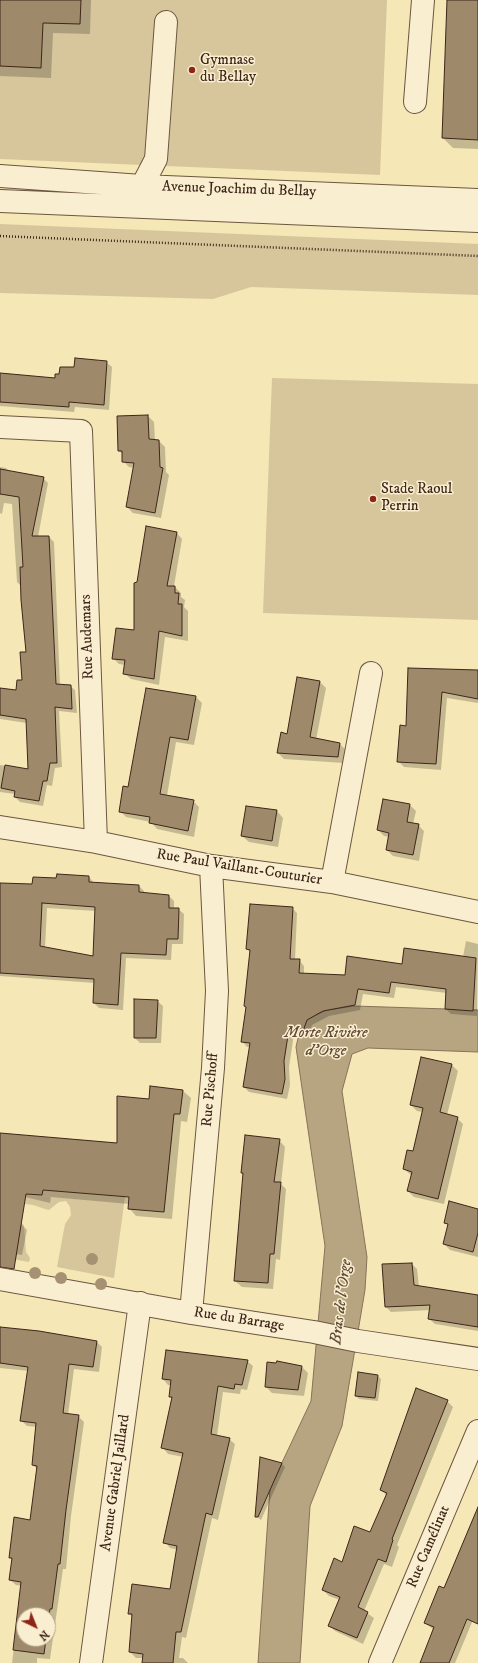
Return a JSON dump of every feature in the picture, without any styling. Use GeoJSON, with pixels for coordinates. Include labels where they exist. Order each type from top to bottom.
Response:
{"type":"FeatureCollection","features":[{"type":"Feature","properties":{"kind":"street"},"geometry":{"type":"LineString","coordinates":[[415,102],[423,0]]}},
{"type":"Feature","properties":{"kind":"street"},"geometry":{"type":"LineString","coordinates":[[138,208],[142,186],[156,159],[166,22]]}},
{"type":"Feature","properties":{"kind":"street","name":"Avenue Joachim du Bellay"},"geometry":{"type":"LineString","coordinates":[[0,176],[142,186],[478,200]]}},
{"type":"Feature","properties":{"kind":"street","name":"Avenue Joachim du Bellay"},"geometry":{"type":"LineString","coordinates":[[0,201],[138,208],[478,221]]}},
{"type":"Feature","properties":{"kind":"street","name":"Rue Audemars"},"geometry":{"type":"LineString","coordinates":[[0,427],[81,431],[96,842]]}},
{"type":"Feature","properties":{"kind":"street"},"geometry":{"type":"LineString","coordinates":[[332,882],[371,673]]}},
{"type":"Feature","properties":{"kind":"street","name":"Rue Paul Vaillant-Couturier"},"geometry":{"type":"LineString","coordinates":[[0,827],[96,842],[211,866],[332,882],[478,912]]}},
{"type":"Feature","properties":{"kind":"street","name":"Rue Pischoff"},"geometry":{"type":"LineString","coordinates":[[191,1313],[212,1076],[217,991],[211,866]]}},
{"type":"Feature","properties":{"kind":"street","name":"Rue du Barrage"},"geometry":{"type":"LineString","coordinates":[[0,1279],[191,1313],[314,1332],[358,1341],[478,1359]]}},
{"type":"Feature","properties":{"kind":"street","name":"Avenue Gabriel Jaillard"},"geometry":{"type":"LineString","coordinates":[[91,1663],[140,1304]]}},
{"type":"Feature","properties":{"kind":"street","name":"Rue Camélinat"},"geometry":{"type":"LineString","coordinates":[[380,1663],[478,1431]]}},
{"type":"Feature","properties":{"kind":"path"},"geometry":{"type":"LineString","coordinates":[[0,236],[478,256]]}},
{"type":"Feature","properties":{"kind":"shaded area","name":"Gymnase du Bellay"},"geometry":{"type":"Polygon","coordinates":[[[0,0],[387,0],[380,175],[0,159],[0,0]]]}},
{"type":"Feature","properties":{"kind":"shaded area"},"geometry":{"type":"Polygon","coordinates":[[[0,224],[478,244],[478,295],[251,287],[213,299],[0,293],[0,224]]]}},
{"type":"Feature","properties":{"kind":"shaded area","name":"Stade Raoul Perrin"},"geometry":{"type":"Polygon","coordinates":[[[272,378],[478,384],[478,620],[263,613],[272,378]]]}},
{"type":"Feature","properties":{"kind":"shaded area"},"geometry":{"type":"Polygon","coordinates":[[[0,1183],[27,1194],[42,1195],[43,1190],[125,1197],[114,1278],[57,1267],[65,1224],[71,1215],[70,1207],[66,1201],[59,1202],[49,1210],[26,1204],[0,1183]]]}},
{"type":"Feature","properties":{"kind":"shaded area"},"geometry":{"type":"Polygon","coordinates":[[[21,1223],[24,1225],[26,1252],[30,1258],[29,1262],[0,1257],[0,1247],[17,1250],[21,1223]]]}},
{"type":"Feature","properties":{"kind":"water","name":"Morte Rivière d'Orge"},"geometry":{"type":"Polygon","coordinates":[[[354,1006],[478,1010],[478,1052],[368,1048],[352,1054],[342,1091],[367,1257],[365,1290],[342,1426],[310,1506],[300,1663],[258,1663],[270,1488],[311,1401],[325,1246],[296,1047],[299,1034],[307,1019],[327,1010],[354,1006]]]}},
{"type":"Feature","properties":{"kind":"building"},"geometry":{"type":"Polygon","coordinates":[[[0,0],[81,0],[80,24],[43,23],[41,68],[0,66],[0,0]]]}},
{"type":"Feature","properties":{"kind":"building"},"geometry":{"type":"Polygon","coordinates":[[[447,0],[478,0],[478,140],[442,138],[447,0]]]}},
{"type":"Feature","properties":{"kind":"building"},"geometry":{"type":"Polygon","coordinates":[[[75,358],[107,361],[104,405],[69,402],[69,407],[0,402],[0,373],[55,378],[55,374],[59,374],[60,367],[74,367],[75,358]]]}},
{"type":"Feature","properties":{"kind":"building"},"geometry":{"type":"Polygon","coordinates":[[[148,415],[149,439],[159,440],[160,467],[163,468],[155,513],[126,507],[134,463],[122,462],[122,451],[118,451],[117,416],[148,415]]]}},
{"type":"Feature","properties":{"kind":"building"},"geometry":{"type":"Polygon","coordinates":[[[0,469],[44,477],[32,536],[49,536],[56,684],[71,685],[72,709],[55,707],[57,763],[50,763],[47,781],[43,781],[39,801],[14,797],[15,791],[1,788],[5,765],[28,769],[26,719],[0,715],[0,688],[16,690],[17,680],[22,680],[20,652],[26,652],[21,600],[20,567],[23,567],[19,497],[0,494],[0,469]]]}},
{"type":"Feature","properties":{"kind":"building"},"geometry":{"type":"Polygon","coordinates":[[[146,526],[177,532],[167,586],[175,586],[175,593],[179,593],[178,604],[182,604],[182,636],[159,631],[154,679],[123,674],[125,660],[112,659],[116,628],[134,630],[134,583],[137,582],[146,526]]]}},
{"type":"Feature","properties":{"kind":"building"},"geometry":{"type":"Polygon","coordinates":[[[408,668],[478,670],[478,699],[442,692],[436,764],[397,762],[400,725],[406,726],[408,668]]]}},
{"type":"Feature","properties":{"kind":"building"},"geometry":{"type":"Polygon","coordinates":[[[297,677],[320,681],[310,737],[340,743],[338,757],[277,753],[281,732],[287,734],[297,677]]]}},
{"type":"Feature","properties":{"kind":"building"},"geometry":{"type":"Polygon","coordinates":[[[146,688],[196,696],[188,740],[170,737],[160,794],[194,800],[188,831],[149,823],[150,817],[119,812],[123,786],[128,787],[146,688]]]}},
{"type":"Feature","properties":{"kind":"building"},"geometry":{"type":"Polygon","coordinates":[[[383,799],[410,804],[407,822],[419,824],[413,855],[386,850],[389,833],[377,830],[383,799]]]}},
{"type":"Feature","properties":{"kind":"building"},"geometry":{"type":"Polygon","coordinates":[[[246,806],[277,810],[272,841],[241,836],[246,806]]]}},
{"type":"Feature","properties":{"kind":"building"},"geometry":{"type":"Polygon","coordinates":[[[57,874],[89,876],[89,882],[139,885],[139,892],[169,895],[169,908],[179,908],[178,939],[167,939],[166,955],[121,953],[118,1005],[93,1003],[94,979],[0,973],[0,883],[32,884],[33,877],[56,878],[57,874]],[[42,903],[40,946],[93,956],[95,907],[42,903]]]}},
{"type":"Feature","properties":{"kind":"building"},"geometry":{"type":"Polygon","coordinates":[[[250,904],[293,907],[290,959],[300,959],[299,973],[345,975],[347,956],[402,964],[404,948],[476,958],[473,1011],[445,1009],[446,989],[391,982],[389,993],[358,989],[355,1005],[323,1011],[307,1020],[303,1031],[289,1029],[284,1061],[285,1079],[282,1094],[243,1087],[250,1043],[241,1042],[246,1007],[244,1006],[250,950],[246,949],[250,904]]]}},
{"type":"Feature","properties":{"kind":"building"},"geometry":{"type":"Polygon","coordinates":[[[134,999],[158,1000],[156,1038],[134,1038],[134,999]]]}},
{"type":"Feature","properties":{"kind":"building"},"geometry":{"type":"Polygon","coordinates":[[[421,1057],[452,1064],[440,1112],[458,1117],[438,1199],[407,1191],[412,1172],[403,1169],[407,1150],[413,1151],[423,1108],[410,1105],[421,1057]]]}},
{"type":"Feature","properties":{"kind":"building"},"geometry":{"type":"Polygon","coordinates":[[[150,1086],[183,1090],[180,1114],[174,1114],[164,1212],[128,1209],[129,1197],[43,1190],[42,1195],[26,1194],[14,1269],[0,1267],[0,1133],[117,1143],[117,1096],[149,1099],[150,1086]]]}},
{"type":"Feature","properties":{"kind":"building"},"geometry":{"type":"Polygon","coordinates":[[[245,1135],[280,1139],[274,1182],[281,1182],[274,1254],[270,1254],[268,1283],[234,1281],[245,1135]]]}},
{"type":"Feature","properties":{"kind":"building"},"geometry":{"type":"Polygon","coordinates":[[[449,1201],[478,1209],[478,1233],[473,1252],[443,1244],[448,1224],[444,1223],[449,1201]]]}},
{"type":"Feature","properties":{"kind":"building"},"geometry":{"type":"Polygon","coordinates":[[[412,1263],[414,1285],[478,1295],[478,1327],[428,1319],[430,1305],[385,1307],[382,1264],[412,1263]]]}},
{"type":"Feature","properties":{"kind":"building"},"geometry":{"type":"Polygon","coordinates":[[[0,1327],[39,1331],[97,1341],[93,1367],[69,1364],[63,1413],[79,1415],[60,1564],[58,1564],[52,1607],[18,1607],[21,1582],[9,1580],[12,1558],[9,1558],[14,1517],[30,1520],[37,1466],[32,1465],[36,1423],[20,1421],[28,1367],[0,1363],[0,1327]]]}},
{"type":"Feature","properties":{"kind":"building"},"geometry":{"type":"Polygon","coordinates":[[[166,1350],[248,1360],[242,1385],[235,1384],[234,1389],[218,1386],[211,1434],[230,1438],[212,1515],[206,1513],[181,1632],[176,1632],[173,1663],[142,1663],[143,1654],[129,1652],[132,1614],[128,1614],[132,1584],[170,1589],[177,1546],[163,1543],[183,1453],[161,1448],[172,1397],[169,1397],[171,1380],[162,1379],[166,1350]]]}},
{"type":"Feature","properties":{"kind":"building"},"geometry":{"type":"Polygon","coordinates":[[[277,1361],[302,1366],[298,1390],[265,1387],[267,1362],[276,1363],[277,1361]]]}},
{"type":"Feature","properties":{"kind":"building"},"geometry":{"type":"Polygon","coordinates":[[[358,1372],[378,1375],[375,1398],[355,1396],[358,1372]]]}},
{"type":"Feature","properties":{"kind":"building"},"geometry":{"type":"Polygon","coordinates":[[[416,1388],[448,1400],[392,1539],[393,1540],[386,1562],[378,1559],[358,1607],[368,1612],[357,1638],[328,1626],[340,1597],[322,1590],[334,1558],[342,1562],[354,1526],[370,1532],[387,1493],[380,1490],[416,1388]]]}},
{"type":"Feature","properties":{"kind":"building"},"geometry":{"type":"Polygon","coordinates":[[[260,1457],[282,1463],[258,1517],[255,1517],[260,1457]]]}},
{"type":"Feature","properties":{"kind":"building"},"geometry":{"type":"Polygon","coordinates":[[[478,1507],[478,1624],[467,1619],[449,1663],[420,1663],[434,1627],[424,1623],[439,1586],[444,1588],[478,1507]]]}},
{"type":"Feature","properties":{"kind":"building"},"geometry":{"type":"Polygon","coordinates":[[[16,1624],[16,1647],[45,1647],[44,1654],[13,1650],[16,1624]]]}},
{"type":"Feature","properties":{"kind":"place","name":"Gymnase du Bellay"},"geometry":{"type":"Point","coordinates":[192,70]}},
{"type":"Feature","properties":{"kind":"place","name":"Stade Raoul Perrin"},"geometry":{"type":"Point","coordinates":[373,499]}},
{"type":"Feature","properties":{"kind":"water label","name":"Bras de l'Orge"},"geometry":{"type":"Point","coordinates":[342,1302]}}]}
